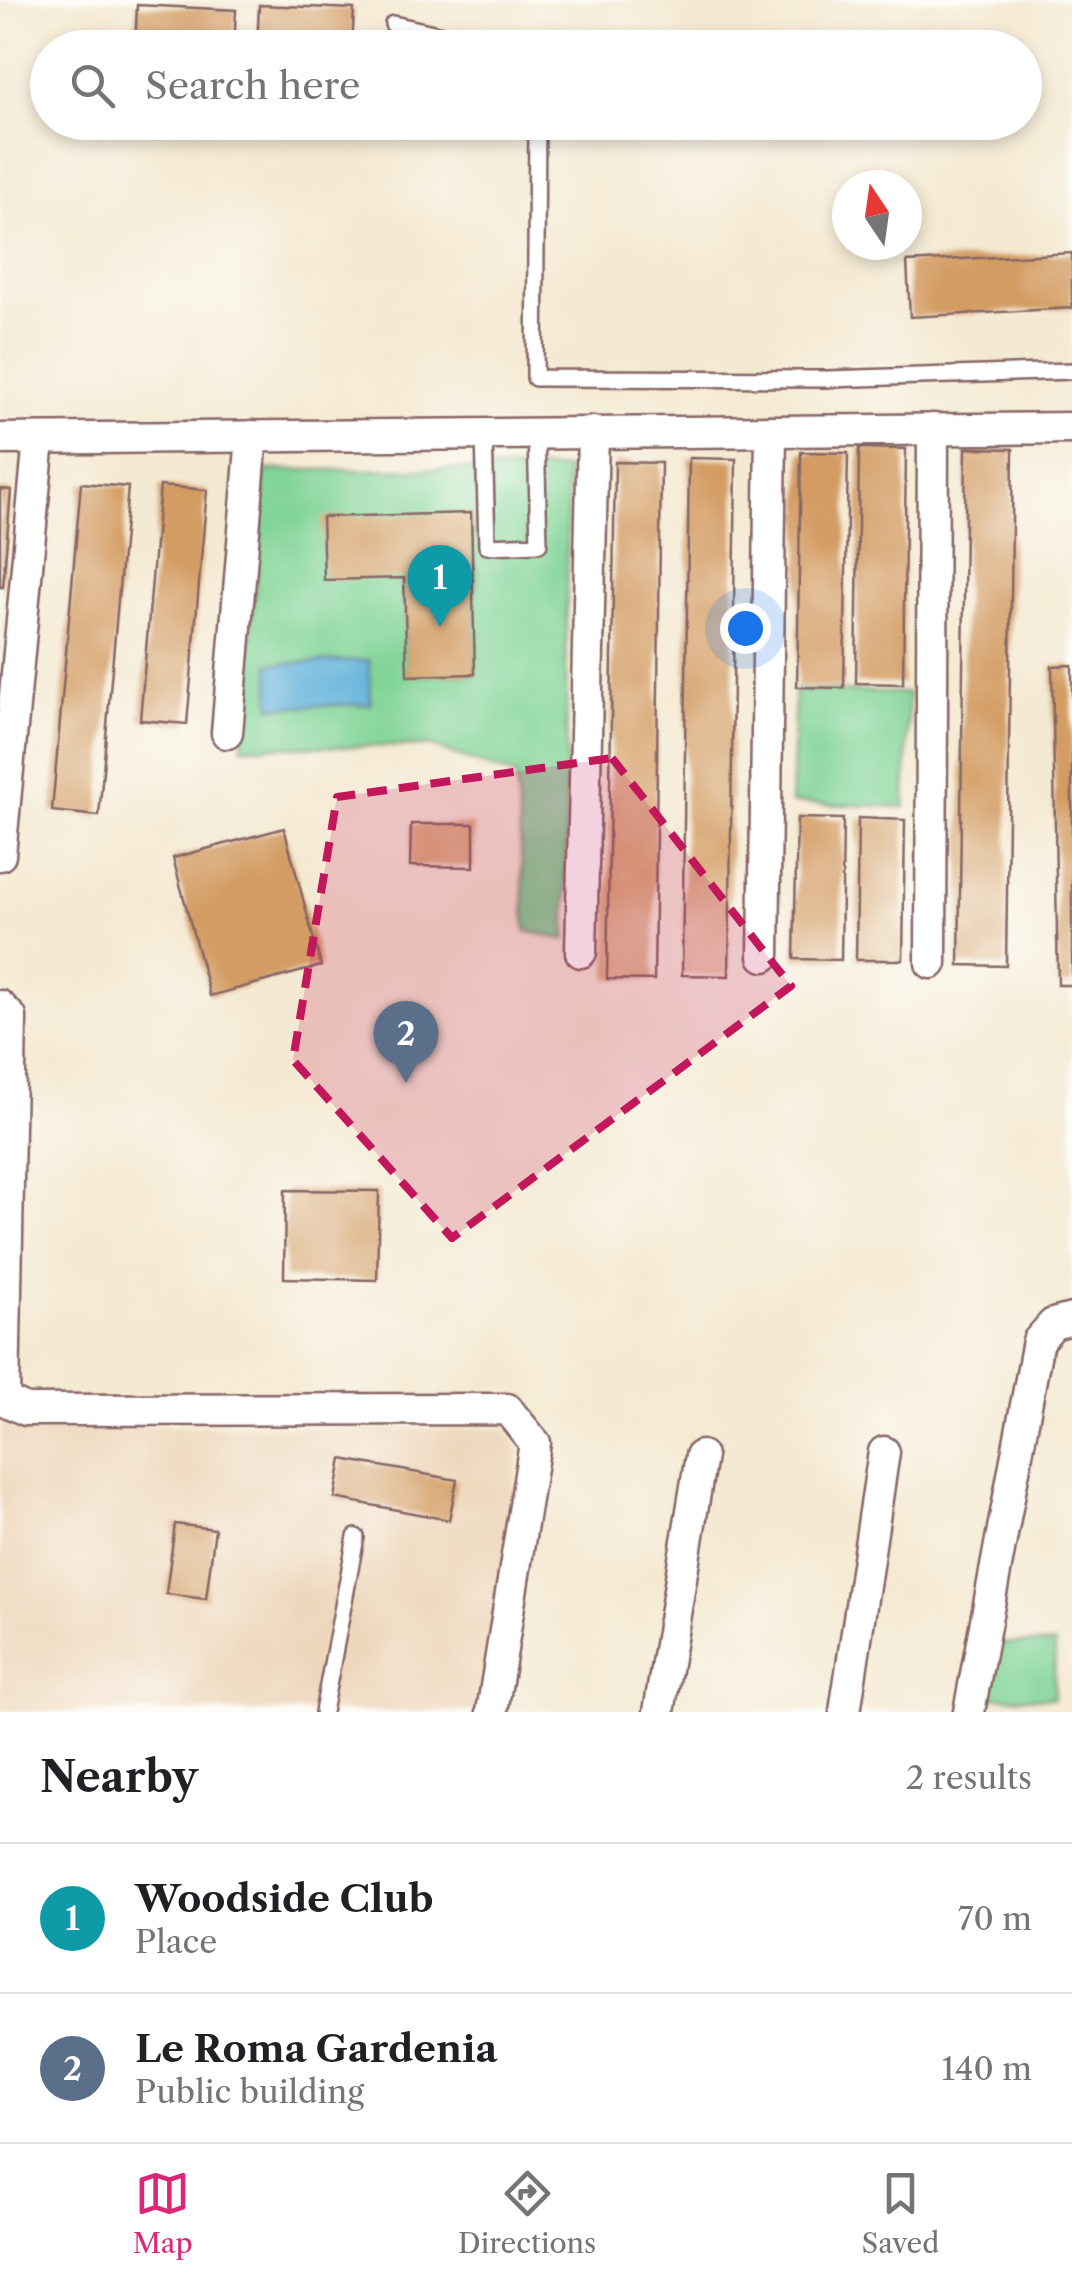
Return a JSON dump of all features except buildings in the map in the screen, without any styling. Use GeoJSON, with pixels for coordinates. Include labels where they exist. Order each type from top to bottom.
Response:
{"type":"FeatureCollection","features":[{"type":"Feature","properties":{"kind":"street"},"geometry":{"type":"LineString","coordinates":[[0,439],[1072,428]]}},
{"type":"Feature","properties":{"kind":"street"},"geometry":{"type":"LineString","coordinates":[[931,963],[933,429]]}},
{"type":"Feature","properties":{"kind":"street"},"geometry":{"type":"LineString","coordinates":[[764,956],[771,430]]}},
{"type":"Feature","properties":{"kind":"street"},"geometry":{"type":"LineString","coordinates":[[581,952],[593,432]]}},
{"type":"Feature","properties":{"kind":"street"},"geometry":{"type":"LineString","coordinates":[[227,733],[252,436]]}},
{"type":"Feature","properties":{"kind":"street"},"geometry":{"type":"LineString","coordinates":[[0,855],[39,438]]}},
{"type":"Feature","properties":{"kind":"street"},"geometry":{"type":"LineString","coordinates":[[0,1006],[12,1017],[4,1400],[26,1410],[508,1409],[534,1443],[492,1712]]}},
{"type":"Feature","properties":{"kind":"street"},"geometry":{"type":"LineString","coordinates":[[969,1712],[1038,1340],[1053,1324],[1072,1319]]}},
{"type":"Feature","properties":{"kind":"street"},"geometry":{"type":"LineString","coordinates":[[845,1712],[884,1452]]}},
{"type":"Feature","properties":{"kind":"street"},"geometry":{"type":"LineString","coordinates":[[660,1712],[700,1456]]}},
{"type":"Feature","properties":{"kind":"lane"},"geometry":{"type":"LineString","coordinates":[[393,24],[420,30]]}},
{"type":"Feature","properties":{"kind":"lane"},"geometry":{"type":"LineString","coordinates":[[537,140],[535,378],[828,378],[1072,371]]}},
{"type":"Feature","properties":{"kind":"lane"},"geometry":{"type":"LineString","coordinates":[[484,433],[487,546],[540,544],[536,433]]}},
{"type":"Feature","properties":{"kind":"lane"},"geometry":{"type":"LineString","coordinates":[[323,1712],[356,1537]]}},
{"type":"Feature","properties":{"kind":"highlighted area"},"geometry":{"type":"Polygon","coordinates":[[[612,758],[791,986],[452,1238],[293,1060],[337,797],[612,758]]]}},
{"type":"Feature","properties":{"kind":"shaded area"},"geometry":{"type":"Polygon","coordinates":[[[0,1425],[506,1430],[520,1451],[480,1712],[0,1712],[0,1425]]]}},
{"type":"Feature","properties":{"kind":"green space"},"geometry":{"type":"Polygon","coordinates":[[[567,469],[566,940],[526,931],[516,776],[429,746],[242,747],[265,470],[567,469]],[[471,513],[404,578],[407,676],[475,674],[471,513]]]}},
{"type":"Feature","properties":{"kind":"green space"},"geometry":{"type":"Polygon","coordinates":[[[795,690],[909,693],[905,807],[791,803],[795,690]]]}},
{"type":"Feature","properties":{"kind":"green space"},"geometry":{"type":"Polygon","coordinates":[[[992,1643],[1055,1644],[1054,1698],[991,1697],[992,1643]]]}},
{"type":"Feature","properties":{"kind":"water"},"geometry":{"type":"Polygon","coordinates":[[[369,660],[371,704],[271,707],[269,664],[369,660]]]}},
{"type":"Feature","properties":{"kind":"place","name":"Woodside Club"},"geometry":{"type":"Point","coordinates":[440,627]}},
{"type":"Feature","properties":{"kind":"place","name":"Le Roma Gardenia"},"geometry":{"type":"Point","coordinates":[406,1083]}}]}
